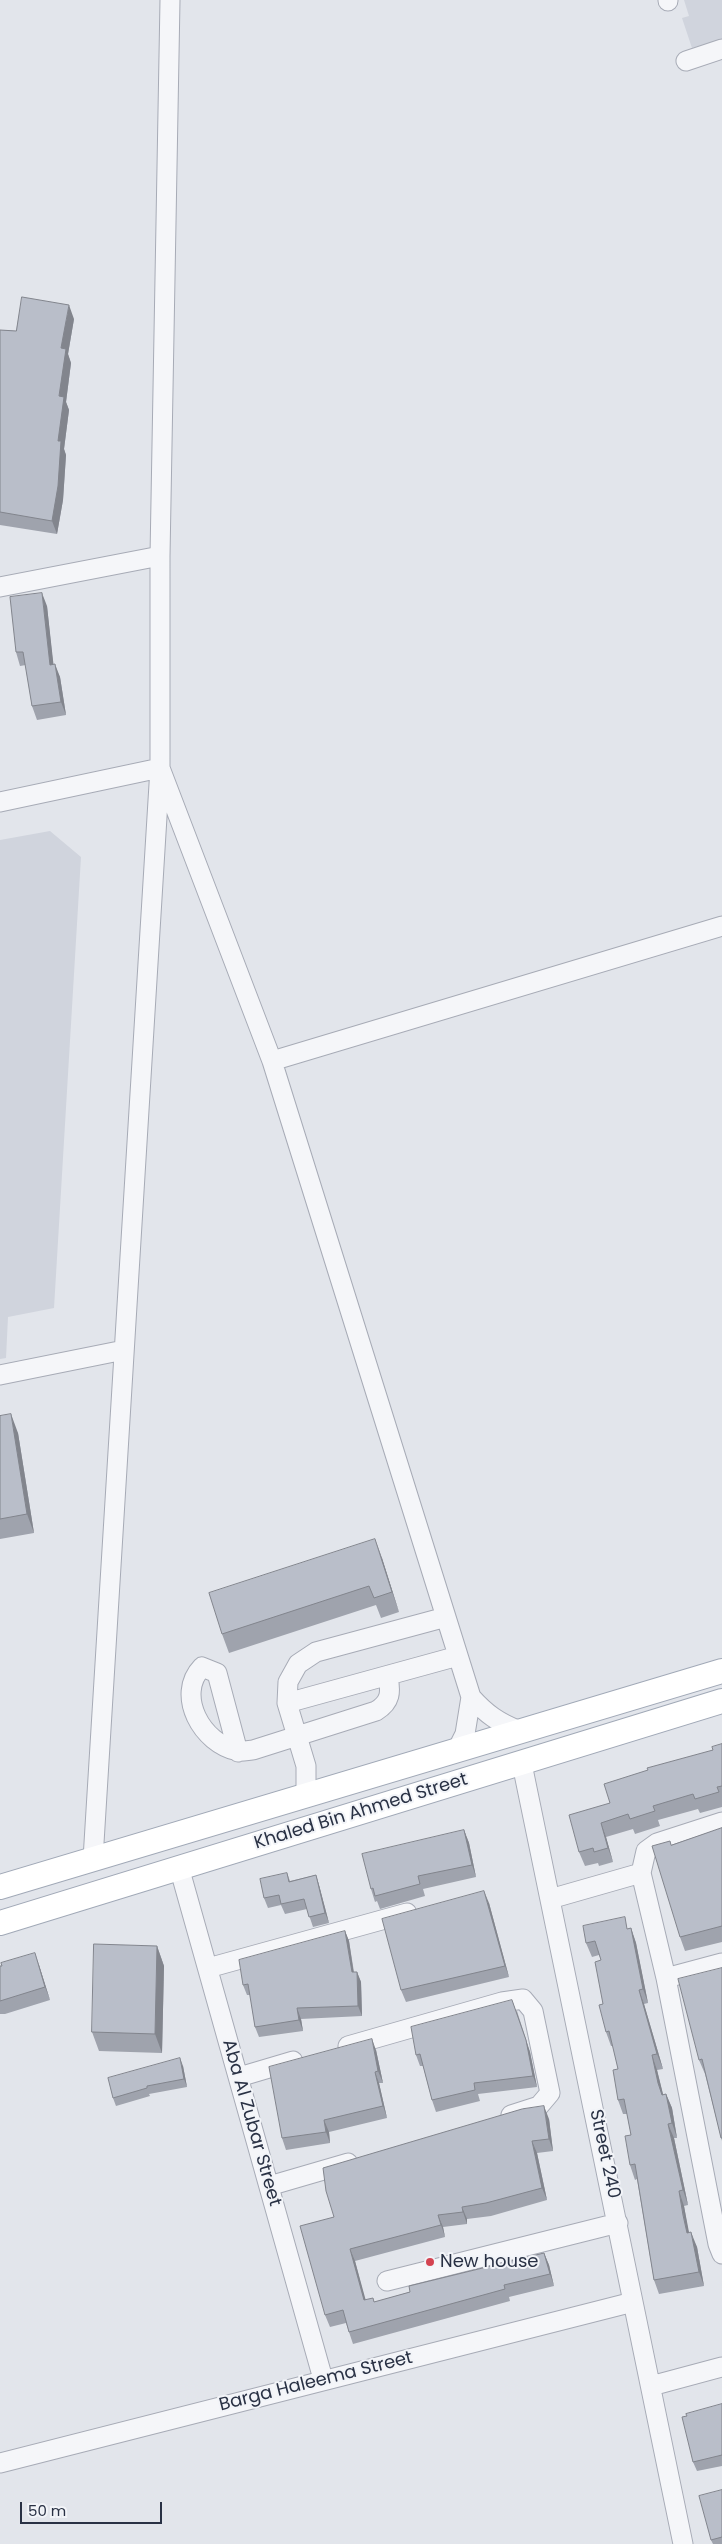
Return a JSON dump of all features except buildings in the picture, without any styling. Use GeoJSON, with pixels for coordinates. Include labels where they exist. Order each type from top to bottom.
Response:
{"type":"FeatureCollection","features":[{"type":"Feature","properties":{"kind":"main road","name":"Khaled Bin Ahmed Street"},"geometry":{"type":"LineString","coordinates":[[0,1887],[722,1671]]}},
{"type":"Feature","properties":{"kind":"main road","name":"Khaled Bin Ahmed Street"},"geometry":{"type":"LineString","coordinates":[[0,1923],[722,1701]]}},
{"type":"Feature","properties":{"kind":"street"},"geometry":{"type":"LineString","coordinates":[[93,1859],[160,768],[160,556],[170,0]]}},
{"type":"Feature","properties":{"kind":"street"},"geometry":{"type":"LineString","coordinates":[[686,61],[722,49]]}},
{"type":"Feature","properties":{"kind":"street"},"geometry":{"type":"LineString","coordinates":[[0,588],[160,556]]}},
{"type":"Feature","properties":{"kind":"street"},"geometry":{"type":"LineString","coordinates":[[0,802],[160,768]]}},
{"type":"Feature","properties":{"kind":"street"},"geometry":{"type":"LineString","coordinates":[[160,768],[272,1060],[471,1697],[484,1712],[501,1724],[520,1732]]}},
{"type":"Feature","properties":{"kind":"street"},"geometry":{"type":"LineString","coordinates":[[272,1060],[722,926]]}},
{"type":"Feature","properties":{"kind":"street"},"geometry":{"type":"LineString","coordinates":[[0,1375],[124,1350]]}},
{"type":"Feature","properties":{"kind":"street"},"geometry":{"type":"LineString","coordinates":[[306,1795],[306,1766],[288,1703],[288,1682],[298,1664],[316,1652],[446,1617]]}},
{"type":"Feature","properties":{"kind":"street"},"geometry":{"type":"LineString","coordinates":[[288,1703],[458,1656]]}},
{"type":"Feature","properties":{"kind":"street"},"geometry":{"type":"LineString","coordinates":[[238,1752],[253,1750],[376,1711],[384,1706],[389,1698],[388,1676]]}},
{"type":"Feature","properties":{"kind":"street"},"geometry":{"type":"LineString","coordinates":[[457,1750],[465,1734],[471,1697]]}},
{"type":"Feature","properties":{"kind":"street","name":"Street 240"},"geometry":{"type":"LineString","coordinates":[[522,1764],[683,2544]]}},
{"type":"Feature","properties":{"kind":"street"},"geometry":{"type":"LineString","coordinates":[[722,1822],[657,1843],[646,1850],[641,1873],[666,1978],[718,2244],[722,2254]]}},
{"type":"Feature","properties":{"kind":"street","name":"Aba Al Zubar Street"},"geometry":{"type":"LineString","coordinates":[[179,1867],[323,2379]]}},
{"type":"Feature","properties":{"kind":"street"},"geometry":{"type":"LineString","coordinates":[[550,1899],[641,1873]]}},
{"type":"Feature","properties":{"kind":"street"},"geometry":{"type":"LineString","coordinates":[[208,1968],[429,1907]]}},
{"type":"Feature","properties":{"kind":"street"},"geometry":{"type":"LineString","coordinates":[[666,1978],[722,1963]]}},
{"type":"Feature","properties":{"kind":"street"},"geometry":{"type":"LineString","coordinates":[[332,2050],[502,2002],[523,1999],[533,2012],[550,2093],[539,2106],[493,2120]]}},
{"type":"Feature","properties":{"kind":"street"},"geometry":{"type":"LineString","coordinates":[[238,2077],[314,2056]]}},
{"type":"Feature","properties":{"kind":"street"},"geometry":{"type":"LineString","coordinates":[[269,2186],[362,2159]]}},
{"type":"Feature","properties":{"kind":"street"},"geometry":{"type":"LineString","coordinates":[[387,2282],[618,2223]]}},
{"type":"Feature","properties":{"kind":"street","name":"Barga Haleema Street"},"geometry":{"type":"LineString","coordinates":[[0,2464],[323,2379],[633,2302]]}},
{"type":"Feature","properties":{"kind":"street"},"geometry":{"type":"LineString","coordinates":[[651,2386],[722,2367]]}},
{"type":"Feature","properties":{"kind":"shaded area"},"geometry":{"type":"Polygon","coordinates":[[[684,0],[722,0],[722,39],[692,48],[682,18],[689,16],[684,0]]]}},
{"type":"Feature","properties":{"kind":"shaded area"},"geometry":{"type":"Polygon","coordinates":[[[50,831],[81,857],[54,1308],[8,1317],[6,1358],[0,1359],[0,840],[50,831]]]}},
{"type":"Feature","properties":{"kind":"place","name":"New house"},"geometry":{"type":"Point","coordinates":[430,2262]}}]}
